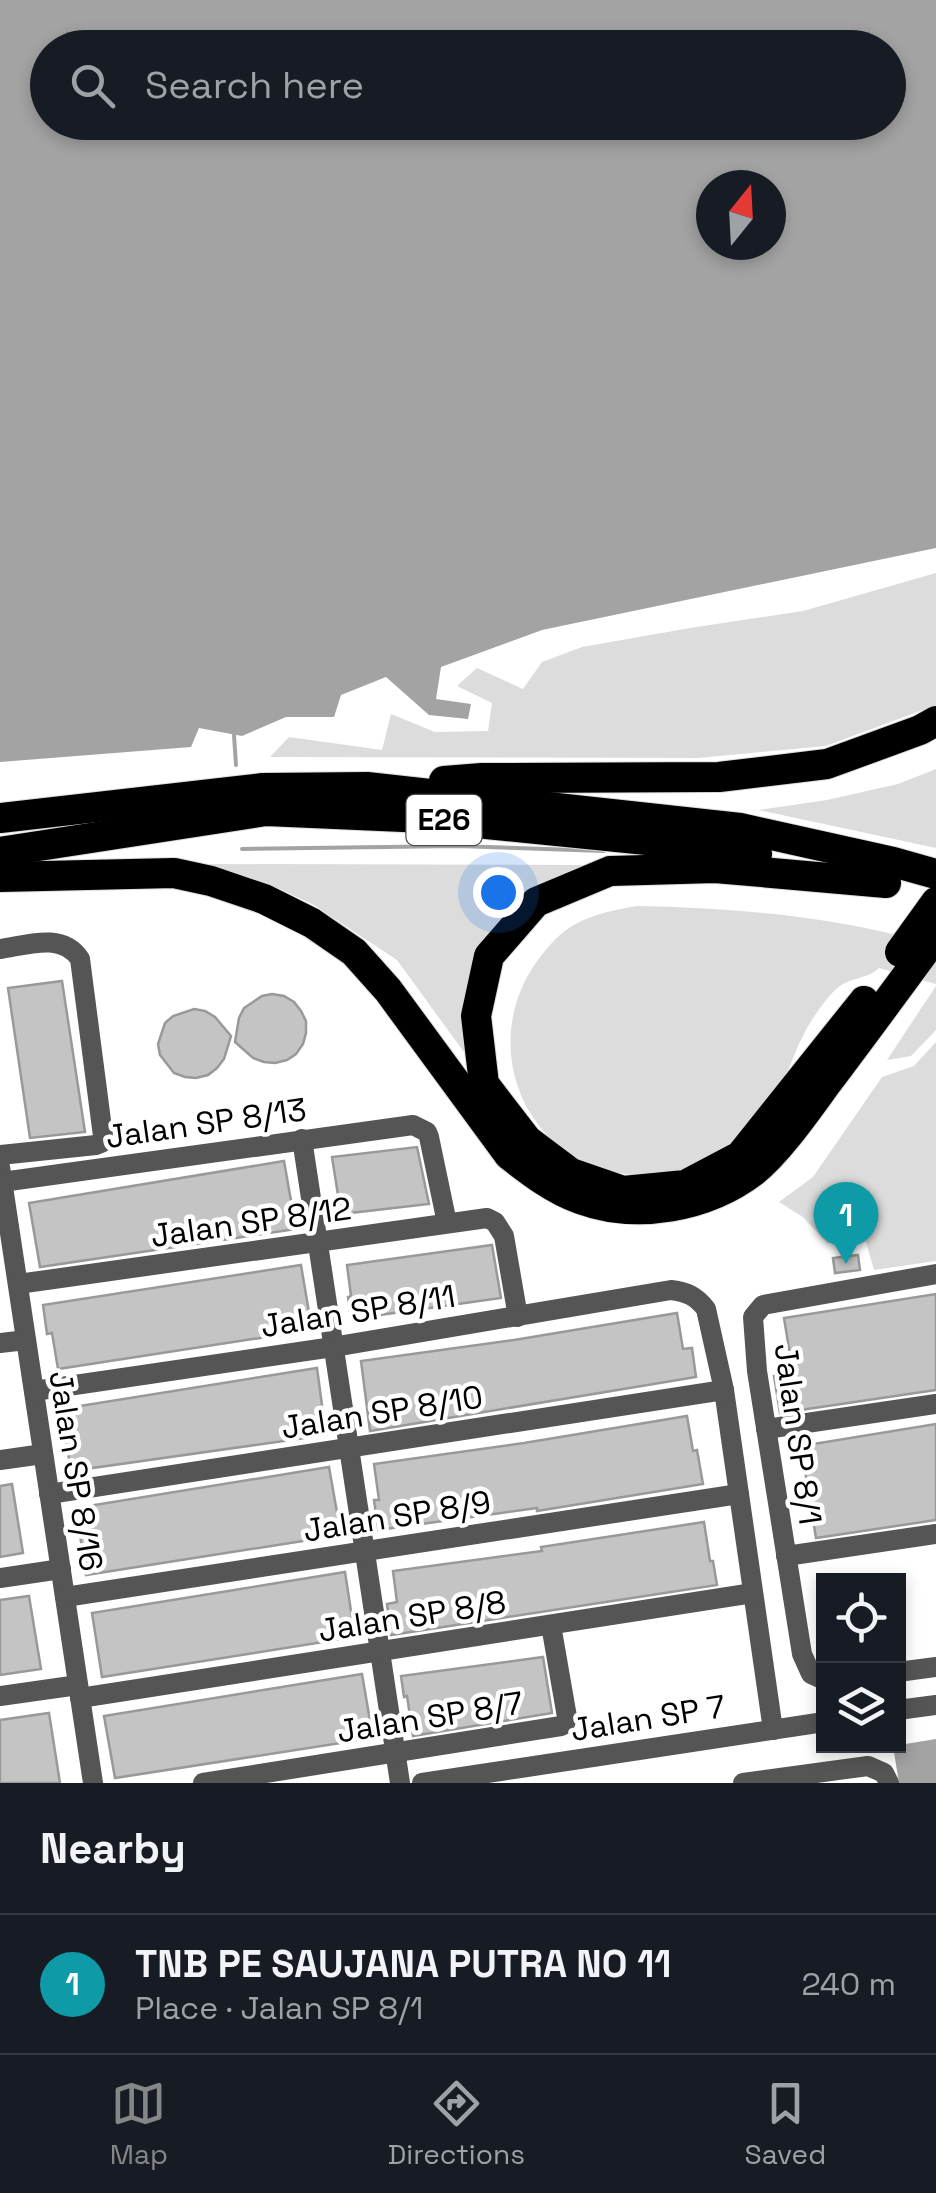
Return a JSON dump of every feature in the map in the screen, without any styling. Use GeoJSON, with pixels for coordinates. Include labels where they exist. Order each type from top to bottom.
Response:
{"type":"FeatureCollection","features":[{"type":"Feature","properties":{"kind":"highway"},"geometry":{"type":"LineString","coordinates":[[366,787],[482,778],[719,777],[827,764],[936,721]]}},
{"type":"Feature","properties":{"kind":"highway","name":"E26"},"geometry":{"type":"LineString","coordinates":[[0,818],[263,788],[366,787],[740,828],[936,874]]}},
{"type":"Feature","properties":{"kind":"highway","name":"E26"},"geometry":{"type":"LineString","coordinates":[[0,852],[266,810],[426,818],[736,849],[886,883],[936,901]]}},
{"type":"Feature","properties":{"kind":"highway"},"geometry":{"type":"LineString","coordinates":[[886,883],[714,868],[610,871],[536,902],[490,956],[476,1016],[484,1084],[527,1140],[571,1173],[623,1191],[685,1184],[740,1156],[936,936]]}},
{"type":"Feature","properties":{"kind":"highway"},"geometry":{"type":"LineString","coordinates":[[0,877],[174,872],[264,899],[312,923],[354,952],[388,990],[509,1155],[533,1174],[582,1200],[647,1209],[709,1197],[756,1169],[798,1123],[936,901]]}},
{"type":"Feature","properties":{"kind":"street"},"geometry":{"type":"LineString","coordinates":[[0,949],[58,942],[68,945],[80,958],[103,1139],[96,1145],[0,1155]]}},
{"type":"Feature","properties":{"kind":"street","name":"Jalan SP 8/13"},"geometry":{"type":"LineString","coordinates":[[1,1175],[402,1124],[427,1132],[446,1223]]}},
{"type":"Feature","properties":{"kind":"street"},"geometry":{"type":"LineString","coordinates":[[302,1139],[400,1783]]}},
{"type":"Feature","properties":{"kind":"street","name":"Jalan SP 8/16"},"geometry":{"type":"LineString","coordinates":[[1,1175],[4,1223],[18,1284],[93,1783]]}},
{"type":"Feature","properties":{"kind":"street","name":"Jalan SP 8/12"},"geometry":{"type":"LineString","coordinates":[[18,1284],[480,1218],[492,1219],[504,1236],[518,1317]]}},
{"type":"Feature","properties":{"kind":"street","name":"Jalan SP 8/1"},"geometry":{"type":"LineString","coordinates":[[816,1676],[811,1674],[802,1654],[752,1324],[763,1305],[936,1274]]}},
{"type":"Feature","properties":{"kind":"street","name":"Jalan SP 8/11"},"geometry":{"type":"LineString","coordinates":[[34,1391],[333,1347],[671,1290],[690,1294],[706,1309],[724,1390]]}},
{"type":"Feature","properties":{"kind":"street"},"geometry":{"type":"LineString","coordinates":[[0,1344],[26,1340]]}},
{"type":"Feature","properties":{"kind":"street"},"geometry":{"type":"LineString","coordinates":[[724,1390],[773,1730]]}},
{"type":"Feature","properties":{"kind":"street","name":"Jalan SP 8/10"},"geometry":{"type":"LineString","coordinates":[[50,1494],[724,1390]]}},
{"type":"Feature","properties":{"kind":"street"},"geometry":{"type":"LineString","coordinates":[[766,1429],[936,1404]]}},
{"type":"Feature","properties":{"kind":"street"},"geometry":{"type":"LineString","coordinates":[[0,1460],[43,1454]]}},
{"type":"Feature","properties":{"kind":"street","name":"Jalan SP 8/9"},"geometry":{"type":"LineString","coordinates":[[65,1597],[739,1494]]}},
{"type":"Feature","properties":{"kind":"street"},"geometry":{"type":"LineString","coordinates":[[786,1556],[936,1534]]}},
{"type":"Feature","properties":{"kind":"street"},"geometry":{"type":"LineString","coordinates":[[0,1578],[61,1569]]}},
{"type":"Feature","properties":{"kind":"street","name":"Jalan SP 8/8"},"geometry":{"type":"LineString","coordinates":[[0,1696],[79,1691],[380,1651],[753,1593]]}},
{"type":"Feature","properties":{"kind":"street","name":"Jalan SP 8/7"},"geometry":{"type":"LineString","coordinates":[[203,1783],[565,1724],[551,1624]]}},
{"type":"Feature","properties":{"kind":"street"},"geometry":{"type":"LineString","coordinates":[[906,1671],[936,1667]]}},
{"type":"Feature","properties":{"kind":"street"},"geometry":{"type":"LineString","coordinates":[[906,1709],[936,1704]]}},
{"type":"Feature","properties":{"kind":"street","name":"Jalan SP 7"},"geometry":{"type":"LineString","coordinates":[[422,1783],[530,1775],[816,1723]]}},
{"type":"Feature","properties":{"kind":"street"},"geometry":{"type":"LineString","coordinates":[[743,1783],[868,1766],[884,1776]]}},
{"type":"Feature","properties":{"kind":"shaded area"},"geometry":{"type":"Polygon","coordinates":[[[0,0],[936,0],[936,548],[542,630],[441,667],[436,699],[471,704],[468,719],[429,715],[386,677],[341,695],[334,717],[286,717],[242,736],[199,728],[191,747],[0,762],[0,0]]]}},
{"type":"Feature","properties":{"kind":"shaded area"},"geometry":{"type":"Polygon","coordinates":[[[936,573],[936,705],[826,746],[698,758],[270,757],[289,737],[382,750],[391,714],[435,732],[488,731],[492,703],[457,686],[477,668],[523,689],[542,662],[582,647],[803,611],[936,573]]]}},
{"type":"Feature","properties":{"kind":"shaded area"},"geometry":{"type":"Polygon","coordinates":[[[936,769],[936,848],[758,810],[898,784],[936,769]]]}},
{"type":"Feature","properties":{"kind":"shaded area"},"geometry":{"type":"Polygon","coordinates":[[[207,864],[596,865],[483,952],[469,1059],[397,960],[314,905],[207,864]]]}},
{"type":"Feature","properties":{"kind":"shaded area"},"geometry":{"type":"Polygon","coordinates":[[[637,906],[788,916],[900,936],[936,946],[936,984],[879,968],[845,983],[813,1019],[775,1093],[721,1152],[687,1170],[669,1174],[640,1175],[602,1169],[569,1154],[543,1131],[524,1102],[513,1069],[511,1034],[518,998],[535,964],[556,938],[588,918],[637,906]]]}},
{"type":"Feature","properties":{"kind":"shaded area"},"geometry":{"type":"Polygon","coordinates":[[[936,986],[936,1030],[911,1056],[887,1060],[936,986]]]}},
{"type":"Feature","properties":{"kind":"shaded area"},"geometry":{"type":"Polygon","coordinates":[[[936,1042],[936,1261],[874,1270],[866,1242],[827,1243],[803,1217],[779,1202],[813,1177],[882,1077],[914,1066],[936,1042]]]}},
{"type":"Feature","properties":{"kind":"shaded area"},"geometry":{"type":"Polygon","coordinates":[[[936,1739],[936,1783],[899,1783],[894,1753],[906,1753],[906,1744],[936,1739]]]}},
{"type":"Feature","properties":{"kind":"building"},"geometry":{"type":"Polygon","coordinates":[[[62,981],[85,1132],[30,1138],[8,988],[62,981]]]}},
{"type":"Feature","properties":{"kind":"building"},"geometry":{"type":"Polygon","coordinates":[[[272,994],[294,1002],[306,1021],[303,1044],[296,1054],[275,1063],[253,1058],[235,1042],[244,1008],[272,994]]]}},
{"type":"Feature","properties":{"kind":"building"},"geometry":{"type":"Polygon","coordinates":[[[194,1009],[215,1017],[231,1036],[217,1068],[196,1078],[174,1073],[160,1055],[158,1044],[165,1023],[194,1009]]]}},
{"type":"Feature","properties":{"kind":"building"},"geometry":{"type":"Polygon","coordinates":[[[417,1147],[429,1204],[341,1214],[332,1157],[417,1147]]]}},
{"type":"Feature","properties":{"kind":"building"},"geometry":{"type":"Polygon","coordinates":[[[284,1161],[296,1229],[40,1267],[29,1203],[284,1161]]]}},
{"type":"Feature","properties":{"kind":"building"},"geometry":{"type":"Polygon","coordinates":[[[492,1245],[501,1298],[351,1319],[347,1265],[492,1245]]]}},
{"type":"Feature","properties":{"kind":"building"},"geometry":{"type":"Polygon","coordinates":[[[858,1255],[860,1270],[835,1273],[833,1258],[858,1255]]]}},
{"type":"Feature","properties":{"kind":"building"},"geometry":{"type":"Polygon","coordinates":[[[301,1265],[312,1330],[58,1369],[43,1305],[301,1265]]]}},
{"type":"Feature","properties":{"kind":"building"},"geometry":{"type":"Polygon","coordinates":[[[936,1294],[936,1390],[780,1413],[774,1376],[793,1373],[784,1318],[936,1294]]]}},
{"type":"Feature","properties":{"kind":"building"},"geometry":{"type":"Polygon","coordinates":[[[677,1313],[683,1349],[692,1348],[696,1377],[370,1431],[361,1361],[677,1313]]]}},
{"type":"Feature","properties":{"kind":"building"},"geometry":{"type":"Polygon","coordinates":[[[317,1368],[326,1435],[71,1471],[61,1409],[317,1368]]]}},
{"type":"Feature","properties":{"kind":"building"},"geometry":{"type":"Polygon","coordinates":[[[687,1416],[703,1484],[537,1511],[378,1530],[374,1464],[687,1416]]]}},
{"type":"Feature","properties":{"kind":"building"},"geometry":{"type":"Polygon","coordinates":[[[936,1424],[936,1520],[816,1538],[801,1446],[936,1424]]]}},
{"type":"Feature","properties":{"kind":"building"},"geometry":{"type":"Polygon","coordinates":[[[329,1467],[341,1535],[86,1575],[76,1508],[329,1467]]]}},
{"type":"Feature","properties":{"kind":"building"},"geometry":{"type":"Polygon","coordinates":[[[12,1484],[23,1553],[0,1557],[0,1486],[12,1484]]]}},
{"type":"Feature","properties":{"kind":"building"},"geometry":{"type":"Polygon","coordinates":[[[704,1522],[717,1585],[391,1635],[387,1604],[397,1602],[393,1571],[542,1551],[541,1547],[704,1522]]]}},
{"type":"Feature","properties":{"kind":"building"},"geometry":{"type":"Polygon","coordinates":[[[345,1572],[355,1637],[102,1677],[92,1613],[345,1572]]]}},
{"type":"Feature","properties":{"kind":"building"},"geometry":{"type":"Polygon","coordinates":[[[29,1596],[41,1669],[0,1675],[0,1600],[29,1596]]]}},
{"type":"Feature","properties":{"kind":"building"},"geometry":{"type":"Polygon","coordinates":[[[543,1657],[552,1713],[413,1736],[401,1676],[543,1657]]]}},
{"type":"Feature","properties":{"kind":"building"},"geometry":{"type":"Polygon","coordinates":[[[362,1674],[373,1738],[115,1778],[104,1716],[362,1674]]]}},
{"type":"Feature","properties":{"kind":"building"},"geometry":{"type":"Polygon","coordinates":[[[49,1713],[60,1783],[0,1783],[0,1720],[49,1713]]]}},
{"type":"Feature","properties":{"kind":"waterway"},"geometry":{"type":"LineString","coordinates":[[234,735],[236,765]]}},
{"type":"Feature","properties":{"kind":"waterway"},"geometry":{"type":"LineString","coordinates":[[242,849],[458,846],[604,851]]}},
{"type":"Feature","properties":{"kind":"place","name":"TNB PE SAUJANA PUTRA NO 11"},"geometry":{"type":"Point","coordinates":[846,1264]}}]}
